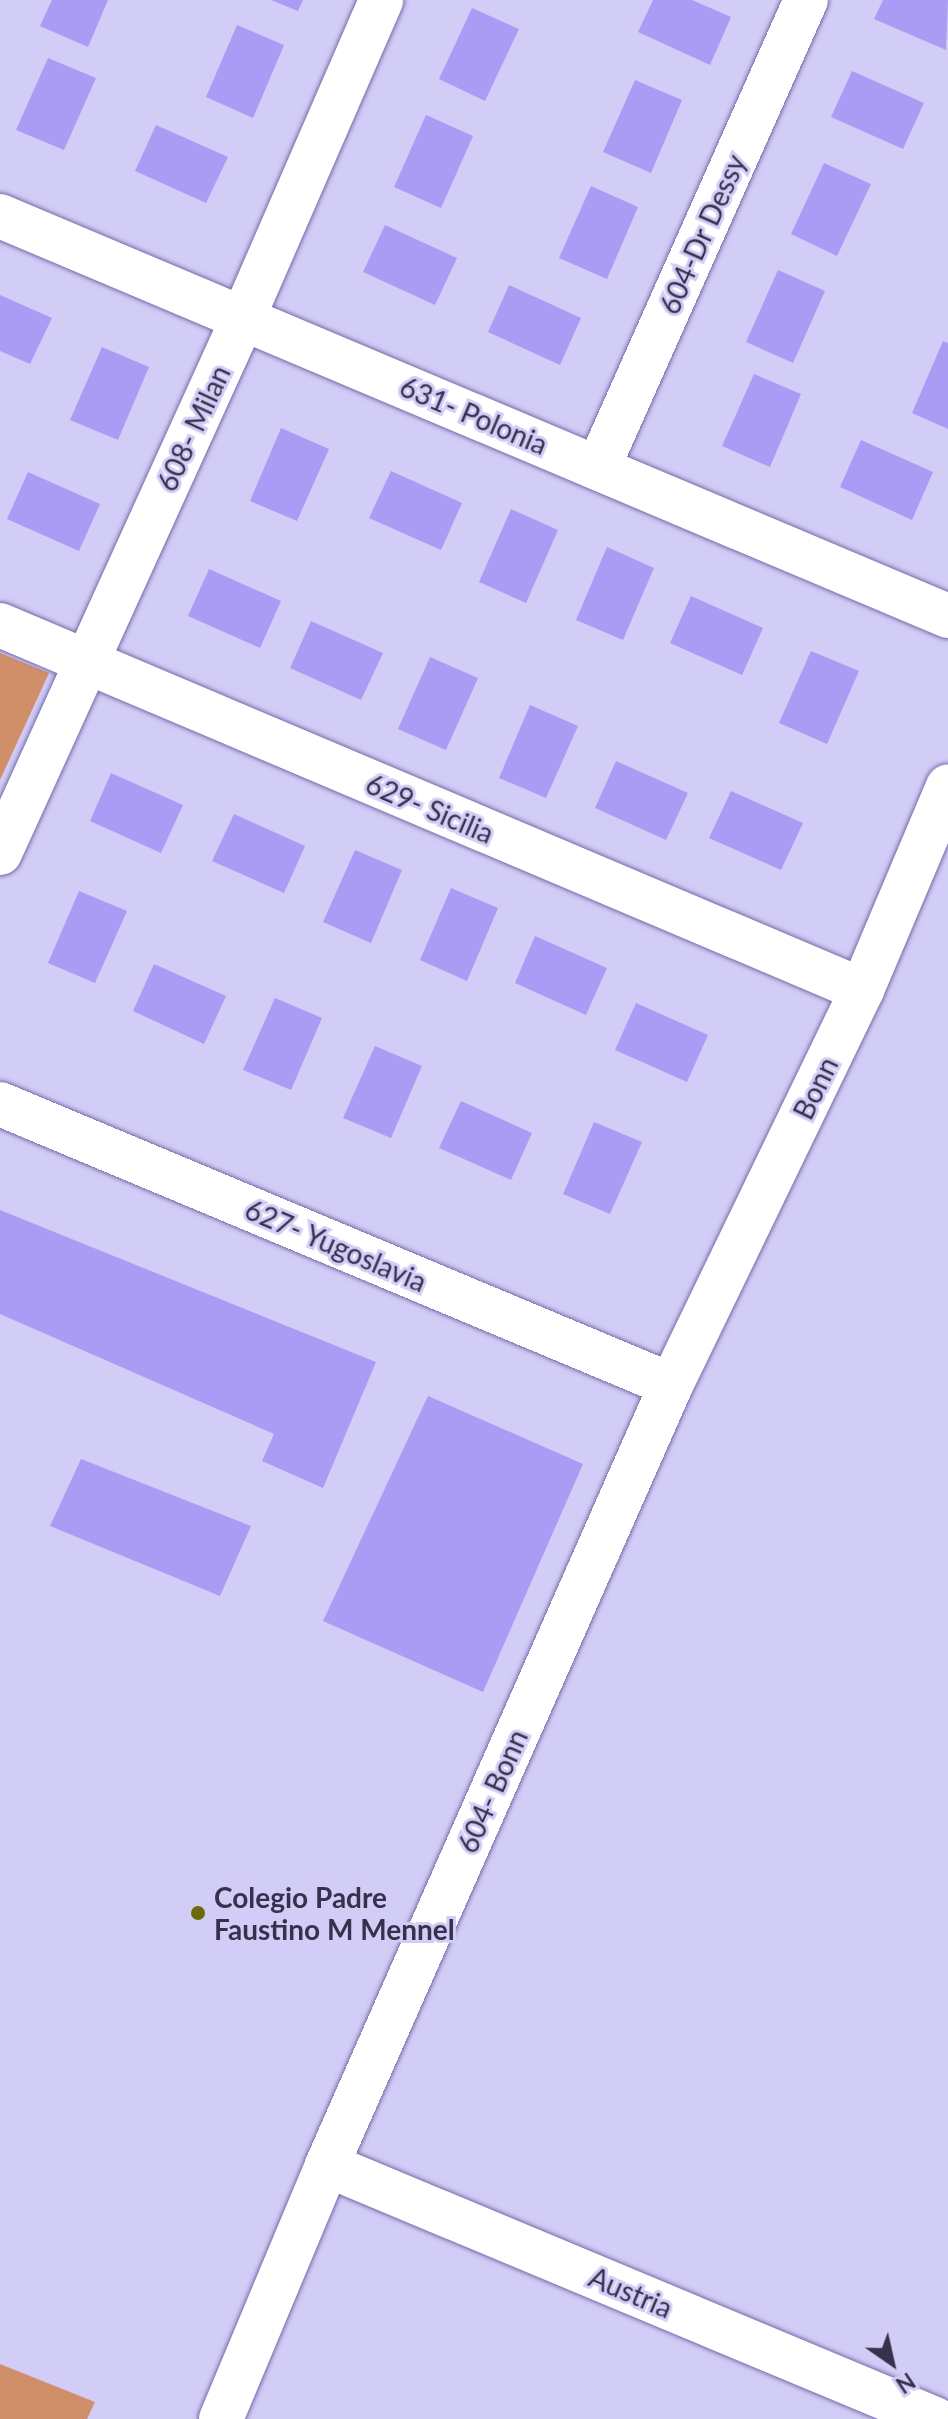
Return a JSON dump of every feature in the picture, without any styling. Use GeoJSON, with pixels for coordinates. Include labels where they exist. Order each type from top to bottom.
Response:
{"type":"FeatureCollection","features":[{"type":"Feature","properties":{"kind":"street","name":"608- Milan"},"geometry":{"type":"LineString","coordinates":[[0,853],[243,318],[381,0]]}},
{"type":"Feature","properties":{"kind":"street","name":"604-Dr Dessy"},"geometry":{"type":"LineString","coordinates":[[598,468],[806,0]]}},
{"type":"Feature","properties":{"kind":"street","name":"631- Polonia"},"geometry":{"type":"LineString","coordinates":[[0,216],[948,616]]}},
{"type":"Feature","properties":{"kind":"street","name":"629- Sicilia"},"geometry":{"type":"LineString","coordinates":[[0,625],[862,990]]}},
{"type":"Feature","properties":{"kind":"street","name":"Bonn"},"geometry":{"type":"LineString","coordinates":[[671,1385],[862,990],[948,786]]}},
{"type":"Feature","properties":{"kind":"street","name":"627- Yugoslavia"},"geometry":{"type":"LineString","coordinates":[[0,1104],[671,1385]]}},
{"type":"Feature","properties":{"kind":"street","name":"604- Bonn"},"geometry":{"type":"LineString","coordinates":[[221,2419],[327,2165],[671,1385]]}},
{"type":"Feature","properties":{"kind":"street","name":"Austria"},"geometry":{"type":"LineString","coordinates":[[327,2165],[935,2419]]}},
{"type":"Feature","properties":{"kind":"shaded area"},"geometry":{"type":"Polygon","coordinates":[[[0,653],[49,673],[0,780],[0,653]]]}},
{"type":"Feature","properties":{"kind":"shaded area"},"geometry":{"type":"Polygon","coordinates":[[[0,2364],[95,2402],[87,2419],[0,2419],[0,2364]]]}},
{"type":"Feature","properties":{"kind":"building"},"geometry":{"type":"Polygon","coordinates":[[[52,0],[108,0],[88,47],[40,26],[52,0]]]}},
{"type":"Feature","properties":{"kind":"building"},"geometry":{"type":"Polygon","coordinates":[[[271,0],[303,0],[298,11],[271,0]]]}},
{"type":"Feature","properties":{"kind":"building"},"geometry":{"type":"Polygon","coordinates":[[[653,0],[692,0],[731,17],[710,65],[638,32],[653,0]]]}},
{"type":"Feature","properties":{"kind":"building"},"geometry":{"type":"Polygon","coordinates":[[[883,0],[948,0],[946,50],[874,19],[883,0]]]}},
{"type":"Feature","properties":{"kind":"building"},"geometry":{"type":"Polygon","coordinates":[[[472,8],[519,29],[485,101],[439,79],[472,8]]]}},
{"type":"Feature","properties":{"kind":"building"},"geometry":{"type":"Polygon","coordinates":[[[237,25],[284,45],[253,118],[206,97],[237,25]]]}},
{"type":"Feature","properties":{"kind":"building"},"geometry":{"type":"Polygon","coordinates":[[[48,58],[96,78],[64,150],[16,130],[48,58]]]}},
{"type":"Feature","properties":{"kind":"building"},"geometry":{"type":"Polygon","coordinates":[[[852,71],[924,103],[903,149],[831,117],[852,71]]]}},
{"type":"Feature","properties":{"kind":"building"},"geometry":{"type":"Polygon","coordinates":[[[635,80],[682,100],[651,173],[603,152],[635,80]]]}},
{"type":"Feature","properties":{"kind":"building"},"geometry":{"type":"Polygon","coordinates":[[[426,115],[473,136],[441,208],[394,187],[426,115]]]}},
{"type":"Feature","properties":{"kind":"building"},"geometry":{"type":"Polygon","coordinates":[[[156,125],[228,157],[206,203],[135,171],[156,125]]]}},
{"type":"Feature","properties":{"kind":"building"},"geometry":{"type":"Polygon","coordinates":[[[824,163],[871,184],[837,256],[791,234],[824,163]]]}},
{"type":"Feature","properties":{"kind":"building"},"geometry":{"type":"Polygon","coordinates":[[[591,186],[638,207],[607,279],[559,258],[591,186]]]}},
{"type":"Feature","properties":{"kind":"building"},"geometry":{"type":"Polygon","coordinates":[[[385,225],[457,258],[435,305],[363,272],[385,225]]]}},
{"type":"Feature","properties":{"kind":"building"},"geometry":{"type":"Polygon","coordinates":[[[778,270],[825,291],[793,363],[746,342],[778,270]]]}},
{"type":"Feature","properties":{"kind":"building"},"geometry":{"type":"Polygon","coordinates":[[[509,285],[581,318],[560,365],[488,332],[509,285]]]}},
{"type":"Feature","properties":{"kind":"building"},"geometry":{"type":"Polygon","coordinates":[[[0,295],[52,318],[30,364],[0,351],[0,295]]]}},
{"type":"Feature","properties":{"kind":"building"},"geometry":{"type":"Polygon","coordinates":[[[943,341],[948,343],[948,429],[912,413],[943,341]]]}},
{"type":"Feature","properties":{"kind":"building"},"geometry":{"type":"Polygon","coordinates":[[[102,347],[149,367],[118,440],[70,420],[102,347]]]}},
{"type":"Feature","properties":{"kind":"building"},"geometry":{"type":"Polygon","coordinates":[[[754,374],[801,394],[770,467],[722,446],[754,374]]]}},
{"type":"Feature","properties":{"kind":"building"},"geometry":{"type":"Polygon","coordinates":[[[281,428],[329,449],[297,521],[250,501],[281,428]]]}},
{"type":"Feature","properties":{"kind":"building"},"geometry":{"type":"Polygon","coordinates":[[[861,440],[933,472],[912,520],[840,487],[861,440]]]}},
{"type":"Feature","properties":{"kind":"building"},"geometry":{"type":"Polygon","coordinates":[[[391,471],[462,503],[441,550],[369,518],[391,471]]]}},
{"type":"Feature","properties":{"kind":"building"},"geometry":{"type":"Polygon","coordinates":[[[28,472],[100,504],[79,551],[7,519],[28,472]]]}},
{"type":"Feature","properties":{"kind":"building"},"geometry":{"type":"Polygon","coordinates":[[[511,509],[558,530],[526,603],[479,582],[511,509]]]}},
{"type":"Feature","properties":{"kind":"building"},"geometry":{"type":"Polygon","coordinates":[[[607,547],[654,568],[623,640],[576,620],[607,547]]]}},
{"type":"Feature","properties":{"kind":"building"},"geometry":{"type":"Polygon","coordinates":[[[209,569],[281,601],[260,648],[188,616],[209,569]]]}},
{"type":"Feature","properties":{"kind":"building"},"geometry":{"type":"Polygon","coordinates":[[[691,596],[763,628],[742,675],[670,643],[691,596]]]}},
{"type":"Feature","properties":{"kind":"building"},"geometry":{"type":"Polygon","coordinates":[[[311,621],[383,653],[361,700],[290,668],[311,621]]]}},
{"type":"Feature","properties":{"kind":"building"},"geometry":{"type":"Polygon","coordinates":[[[811,651],[859,671],[827,744],[779,723],[811,651]]]}},
{"type":"Feature","properties":{"kind":"building"},"geometry":{"type":"Polygon","coordinates":[[[430,657],[478,678],[446,750],[398,729],[430,657]]]}},
{"type":"Feature","properties":{"kind":"building"},"geometry":{"type":"Polygon","coordinates":[[[530,705],[578,726],[546,798],[499,778],[530,705]]]}},
{"type":"Feature","properties":{"kind":"building"},"geometry":{"type":"Polygon","coordinates":[[[616,761],[688,793],[666,840],[595,808],[616,761]]]}},
{"type":"Feature","properties":{"kind":"building"},"geometry":{"type":"Polygon","coordinates":[[[111,773],[183,805],[161,853],[90,821],[111,773]]]}},
{"type":"Feature","properties":{"kind":"building"},"geometry":{"type":"Polygon","coordinates":[[[731,791],[803,823],[781,870],[709,838],[731,791]]]}},
{"type":"Feature","properties":{"kind":"building"},"geometry":{"type":"Polygon","coordinates":[[[234,814],[305,846],[284,893],[212,861],[234,814]]]}},
{"type":"Feature","properties":{"kind":"building"},"geometry":{"type":"Polygon","coordinates":[[[355,850],[402,870],[371,943],[323,922],[355,850]]]}},
{"type":"Feature","properties":{"kind":"building"},"geometry":{"type":"Polygon","coordinates":[[[451,888],[498,908],[467,981],[420,960],[451,888]]]}},
{"type":"Feature","properties":{"kind":"building"},"geometry":{"type":"Polygon","coordinates":[[[79,891],[127,911],[95,983],[48,963],[79,891]]]}},
{"type":"Feature","properties":{"kind":"building"},"geometry":{"type":"Polygon","coordinates":[[[535,936],[607,968],[586,1015],[515,983],[535,936]]]}},
{"type":"Feature","properties":{"kind":"building"},"geometry":{"type":"Polygon","coordinates":[[[154,964],[226,996],[204,1044],[133,1011],[154,964]]]}},
{"type":"Feature","properties":{"kind":"building"},"geometry":{"type":"Polygon","coordinates":[[[275,998],[322,1018],[291,1090],[243,1070],[275,998]]]}},
{"type":"Feature","properties":{"kind":"building"},"geometry":{"type":"Polygon","coordinates":[[[636,1003],[708,1035],[687,1082],[615,1050],[636,1003]]]}},
{"type":"Feature","properties":{"kind":"building"},"geometry":{"type":"Polygon","coordinates":[[[375,1046],[422,1066],[391,1138],[343,1118],[375,1046]]]}},
{"type":"Feature","properties":{"kind":"building"},"geometry":{"type":"Polygon","coordinates":[[[461,1101],[532,1133],[511,1180],[439,1148],[461,1101]]]}},
{"type":"Feature","properties":{"kind":"building"},"geometry":{"type":"Polygon","coordinates":[[[594,1122],[642,1142],[610,1214],[563,1194],[594,1122]]]}},
{"type":"Feature","properties":{"kind":"building"},"geometry":{"type":"Polygon","coordinates":[[[0,1210],[376,1362],[323,1488],[262,1461],[274,1434],[0,1314],[0,1210]]]}},
{"type":"Feature","properties":{"kind":"building"},"geometry":{"type":"Polygon","coordinates":[[[428,1396],[583,1464],[483,1692],[323,1621],[428,1396]]]}},
{"type":"Feature","properties":{"kind":"building"},"geometry":{"type":"Polygon","coordinates":[[[81,1459],[251,1526],[220,1596],[50,1526],[81,1459]]]}},
{"type":"Feature","properties":{"kind":"place","name":"Colegio Padre Faustino M Mennel"},"geometry":{"type":"Point","coordinates":[198,1913]}}]}
